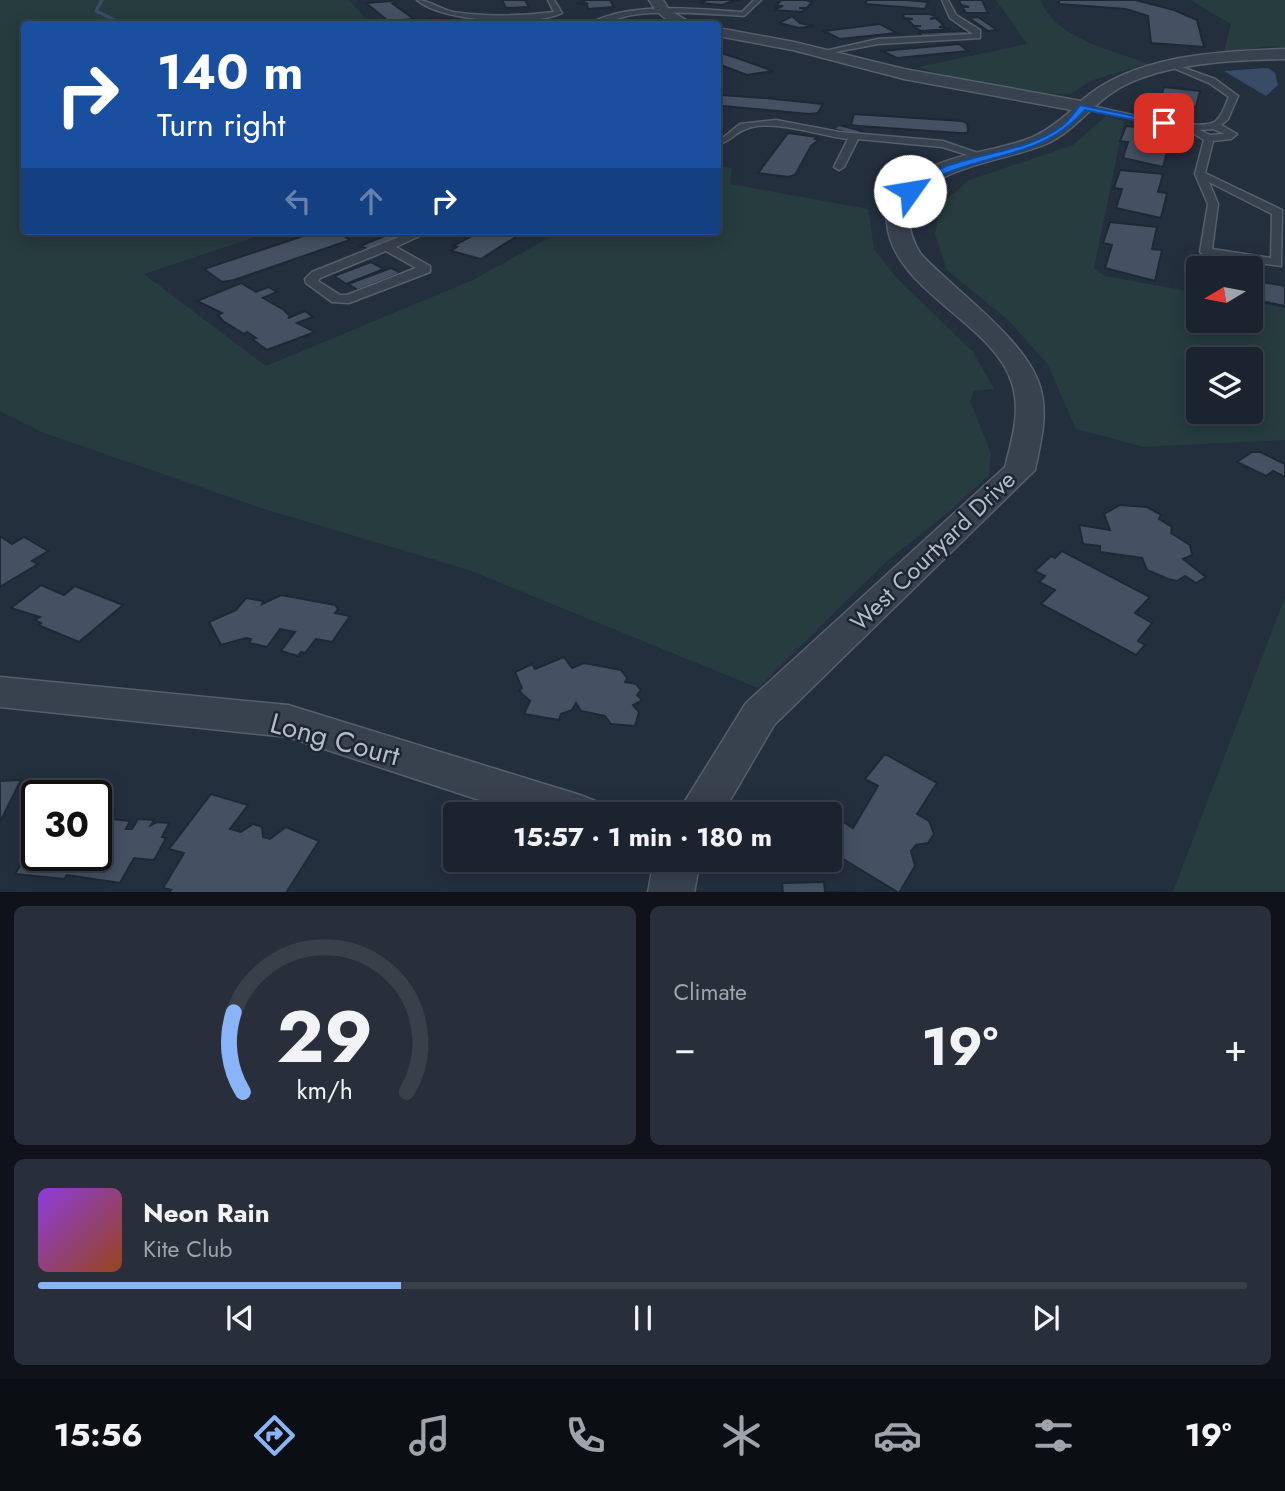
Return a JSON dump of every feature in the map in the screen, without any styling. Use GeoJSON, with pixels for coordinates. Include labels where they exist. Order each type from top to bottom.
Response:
{"type":"FeatureCollection","features":[{"type":"Feature","properties":{"kind":"street"},"geometry":{"type":"LineString","coordinates":[[656,0],[664,12],[680,21]]}},
{"type":"Feature","properties":{"kind":"street"},"geometry":{"type":"LineString","coordinates":[[721,33],[904,74],[1083,107]]}},
{"type":"Feature","properties":{"kind":"street","name":"West Courtyard Drive"},"geometry":{"type":"LineString","coordinates":[[706,802],[760,714],[1020,470],[1031,420],[1024,380],[990,334],[938,288],[903,244],[896,220],[910,191],[941,171],[1034,143],[1065,128],[1083,107],[1111,86],[1154,71],[1285,54]]}},
{"type":"Feature","properties":{"kind":"street","name":"Long Court"},"geometry":{"type":"LineString","coordinates":[[0,692],[288,721],[542,802]]}},
{"type":"Feature","properties":{"kind":"street"},"geometry":{"type":"LineString","coordinates":[[671,892],[675,872]]}},
{"type":"Feature","properties":{"kind":"lane"},"geometry":{"type":"LineString","coordinates":[[420,0],[434,11],[448,13],[542,15],[559,11],[551,0]]}},
{"type":"Feature","properties":{"kind":"lane"},"geometry":{"type":"LineString","coordinates":[[604,21],[632,13],[744,14],[758,0]]}},
{"type":"Feature","properties":{"kind":"lane"},"geometry":{"type":"LineString","coordinates":[[820,53],[846,46],[919,37],[977,36],[977,32],[953,16],[945,0]]}},
{"type":"Feature","properties":{"kind":"lane"},"geometry":{"type":"LineString","coordinates":[[627,21],[664,12]]}},
{"type":"Feature","properties":{"kind":"lane"},"geometry":{"type":"LineString","coordinates":[[542,15],[549,21]]}},
{"type":"Feature","properties":{"kind":"lane"},"geometry":{"type":"LineString","coordinates":[[1178,67],[1212,81],[1234,96],[1223,119],[1214,126]]}},
{"type":"Feature","properties":{"kind":"lane"},"geometry":{"type":"LineString","coordinates":[[1083,107],[1191,128],[1214,126],[1228,131],[1232,136],[1209,138],[1195,134],[1191,128]]}},
{"type":"Feature","properties":{"kind":"lane"},"geometry":{"type":"LineString","coordinates":[[721,140],[727,139],[737,129],[764,122],[799,125],[854,137],[943,144],[976,159]]}},
{"type":"Feature","properties":{"kind":"lane"},"geometry":{"type":"LineString","coordinates":[[839,167],[854,137]]}},
{"type":"Feature","properties":{"kind":"lane"},"geometry":{"type":"LineString","coordinates":[[1200,174],[1278,212],[1281,264],[1206,252],[1213,204],[1200,174],[1209,138]]}},
{"type":"Feature","properties":{"kind":"lane"},"geometry":{"type":"LineString","coordinates":[[888,141],[976,159]]}},
{"type":"Feature","properties":{"kind":"lane"},"geometry":{"type":"LineString","coordinates":[[388,247],[426,269],[349,299],[337,299],[312,283],[311,279],[316,275],[415,235]]}},
{"type":"Feature","properties":{"kind":"green space"},"geometry":{"type":"Polygon","coordinates":[[[0,0],[349,0],[367,21],[21,21],[21,235],[262,235],[144,274],[266,366],[473,280],[554,235],[721,235],[721,166],[732,168],[730,184],[868,209],[874,249],[896,277],[973,352],[994,389],[974,391],[970,401],[991,453],[989,475],[949,512],[887,561],[758,688],[469,570],[264,509],[44,433],[0,411],[0,0]]]}},
{"type":"Feature","properties":{"kind":"green space"},"geometry":{"type":"Polygon","coordinates":[[[996,0],[1040,0],[1048,14],[1072,34],[1148,64],[1093,80],[1070,94],[1044,93],[941,74],[918,67],[1027,44],[996,0]]]}},
{"type":"Feature","properties":{"kind":"green space"},"geometry":{"type":"Polygon","coordinates":[[[1190,0],[1285,0],[1285,48],[1272,46],[1224,52],[1231,24],[1190,0]]]}},
{"type":"Feature","properties":{"kind":"green space"},"geometry":{"type":"Polygon","coordinates":[[[1106,116],[1124,121],[1094,269],[1105,276],[1186,291],[1186,333],[1263,333],[1264,304],[1285,308],[1285,440],[1144,447],[1076,429],[1048,365],[1008,320],[947,270],[935,234],[941,204],[969,180],[1073,145],[1106,116]]]}},
{"type":"Feature","properties":{"kind":"green space"},"geometry":{"type":"Polygon","coordinates":[[[1285,597],[1285,892],[1173,892],[1285,597]]]}},
{"type":"Feature","properties":{"kind":"water"},"geometry":{"type":"Polygon","coordinates":[[[1268,68],[1275,73],[1278,85],[1266,96],[1224,71],[1268,68]]]}},
{"type":"Feature","properties":{"kind":"building"},"geometry":{"type":"Polygon","coordinates":[[[502,0],[525,0],[529,7],[506,8],[502,0]]]}},
{"type":"Feature","properties":{"kind":"building"},"geometry":{"type":"Polygon","coordinates":[[[581,0],[610,0],[614,7],[588,9],[587,5],[576,3],[586,3],[581,0]]]}},
{"type":"Feature","properties":{"kind":"building"},"geometry":{"type":"Polygon","coordinates":[[[707,0],[736,0],[722,5],[700,3],[707,0]]]}},
{"type":"Feature","properties":{"kind":"building"},"geometry":{"type":"Polygon","coordinates":[[[781,0],[812,2],[807,8],[799,8],[805,9],[802,12],[773,10],[783,6],[776,6],[781,0]]]}},
{"type":"Feature","properties":{"kind":"building"},"geometry":{"type":"Polygon","coordinates":[[[867,0],[928,2],[925,9],[865,4],[867,0]]]}},
{"type":"Feature","properties":{"kind":"building"},"geometry":{"type":"Polygon","coordinates":[[[959,0],[982,0],[988,13],[966,13],[962,7],[969,7],[961,5],[959,0]]]}},
{"type":"Feature","properties":{"kind":"building"},"geometry":{"type":"Polygon","coordinates":[[[1059,0],[1135,0],[1174,10],[1197,20],[1204,47],[1151,43],[1148,16],[1126,9],[1059,4],[1059,0]]]}},
{"type":"Feature","properties":{"kind":"building"},"geometry":{"type":"Polygon","coordinates":[[[392,1],[414,19],[388,21],[366,3],[392,1]]]}},
{"type":"Feature","properties":{"kind":"building"},"geometry":{"type":"Polygon","coordinates":[[[903,14],[930,14],[937,17],[930,19],[936,18],[944,26],[939,27],[950,29],[921,31],[914,27],[921,26],[914,26],[907,19],[913,19],[904,18],[903,14]]]}},
{"type":"Feature","properties":{"kind":"building"},"geometry":{"type":"Polygon","coordinates":[[[792,16],[800,23],[815,26],[799,28],[779,23],[792,16]]]}},
{"type":"Feature","properties":{"kind":"building"},"geometry":{"type":"Polygon","coordinates":[[[978,17],[997,30],[988,31],[969,18],[978,17]]]}},
{"type":"Feature","properties":{"kind":"building"},"geometry":{"type":"Polygon","coordinates":[[[429,18],[482,21],[420,21],[429,18]]]}},
{"type":"Feature","properties":{"kind":"building"},"geometry":{"type":"Polygon","coordinates":[[[880,24],[897,33],[840,39],[824,31],[880,24]]]}},
{"type":"Feature","properties":{"kind":"building"},"geometry":{"type":"Polygon","coordinates":[[[966,31],[970,34],[922,36],[919,33],[966,31]]]}},
{"type":"Feature","properties":{"kind":"building"},"geometry":{"type":"Polygon","coordinates":[[[959,44],[968,51],[897,58],[882,51],[959,44]]]}},
{"type":"Feature","properties":{"kind":"building"},"geometry":{"type":"Polygon","coordinates":[[[721,53],[773,71],[747,75],[721,65],[721,53]]]}},
{"type":"Feature","properties":{"kind":"building"},"geometry":{"type":"Polygon","coordinates":[[[1164,87],[1200,91],[1196,107],[1189,106],[1185,119],[1148,112],[1153,98],[1160,99],[1164,87]]]}},
{"type":"Feature","properties":{"kind":"building"},"geometry":{"type":"Polygon","coordinates":[[[721,95],[823,104],[818,113],[809,114],[723,106],[721,95]]]}},
{"type":"Feature","properties":{"kind":"building"},"geometry":{"type":"Polygon","coordinates":[[[854,114],[962,121],[967,123],[968,130],[967,133],[959,133],[851,125],[854,114]]]}},
{"type":"Feature","properties":{"kind":"building"},"geometry":{"type":"Polygon","coordinates":[[[839,125],[862,131],[856,135],[833,129],[839,125]]]}},
{"type":"Feature","properties":{"kind":"building"},"geometry":{"type":"Polygon","coordinates":[[[1126,126],[1165,130],[1161,145],[1169,146],[1163,167],[1123,158],[1128,142],[1120,141],[1126,126]]]}},
{"type":"Feature","properties":{"kind":"building"},"geometry":{"type":"Polygon","coordinates":[[[788,133],[817,137],[815,139],[819,140],[811,146],[795,175],[788,177],[758,173],[788,133]]]}},
{"type":"Feature","properties":{"kind":"building"},"geometry":{"type":"Polygon","coordinates":[[[1120,170],[1163,174],[1158,192],[1167,193],[1161,218],[1116,208],[1122,189],[1114,188],[1120,170]]]}},
{"type":"Feature","properties":{"kind":"building"},"geometry":{"type":"Polygon","coordinates":[[[1110,222],[1157,227],[1152,249],[1162,250],[1155,281],[1105,268],[1112,245],[1103,243],[1110,222]]]}},
{"type":"Feature","properties":{"kind":"building"},"geometry":{"type":"Polygon","coordinates":[[[306,235],[342,235],[350,240],[234,280],[222,282],[204,269],[306,235]]]}},
{"type":"Feature","properties":{"kind":"building"},"geometry":{"type":"Polygon","coordinates":[[[387,235],[409,235],[370,250],[360,246],[387,235]]]}},
{"type":"Feature","properties":{"kind":"building"},"geometry":{"type":"Polygon","coordinates":[[[474,235],[519,235],[481,259],[451,251],[457,247],[453,246],[474,235]]]}},
{"type":"Feature","properties":{"kind":"building"},"geometry":{"type":"Polygon","coordinates":[[[371,262],[384,269],[346,284],[334,276],[371,262]]]}},
{"type":"Feature","properties":{"kind":"building"},"geometry":{"type":"Polygon","coordinates":[[[391,268],[401,273],[358,290],[348,284],[391,268]]]}},
{"type":"Feature","properties":{"kind":"building"},"geometry":{"type":"Polygon","coordinates":[[[1264,282],[1285,286],[1285,306],[1264,302],[1264,282]]]}},
{"type":"Feature","properties":{"kind":"building"},"geometry":{"type":"Polygon","coordinates":[[[241,283],[256,292],[268,287],[277,292],[263,298],[284,310],[290,316],[288,318],[305,311],[313,317],[297,323],[315,332],[267,350],[247,332],[244,334],[223,321],[218,315],[222,313],[197,301],[241,283]]]}},
{"type":"Feature","properties":{"kind":"building"},"geometry":{"type":"Polygon","coordinates":[[[1252,452],[1260,452],[1285,464],[1285,477],[1273,471],[1266,476],[1237,462],[1252,452]]]}},
{"type":"Feature","properties":{"kind":"building"},"geometry":{"type":"Polygon","coordinates":[[[1120,505],[1147,507],[1161,515],[1159,519],[1172,527],[1171,533],[1190,545],[1192,555],[1183,559],[1206,577],[1196,583],[1185,576],[1177,581],[1168,579],[1147,570],[1142,558],[1100,552],[1100,546],[1083,544],[1079,525],[1110,530],[1104,514],[1120,505]]]}},
{"type":"Feature","properties":{"kind":"building"},"geometry":{"type":"Polygon","coordinates":[[[0,536],[12,544],[24,537],[48,551],[32,561],[38,564],[0,587],[0,536]]]}},
{"type":"Feature","properties":{"kind":"building"},"geometry":{"type":"Polygon","coordinates":[[[1062,551],[1150,597],[1135,613],[1152,623],[1138,641],[1145,645],[1136,655],[1041,604],[1055,590],[1039,582],[1045,576],[1035,571],[1051,556],[1055,558],[1062,551]]]}},
{"type":"Feature","properties":{"kind":"building"},"geometry":{"type":"Polygon","coordinates":[[[41,585],[64,595],[75,586],[123,605],[79,642],[38,625],[41,623],[35,620],[40,617],[11,608],[41,585]]]}},
{"type":"Feature","properties":{"kind":"building"},"geometry":{"type":"Polygon","coordinates":[[[281,595],[335,605],[338,609],[335,613],[350,616],[332,642],[316,639],[305,653],[301,652],[298,656],[281,651],[295,632],[280,629],[267,647],[249,643],[251,639],[246,638],[221,645],[209,622],[236,610],[246,598],[263,601],[262,604],[281,595]]]}},
{"type":"Feature","properties":{"kind":"building"},"geometry":{"type":"Polygon","coordinates":[[[564,657],[572,668],[584,663],[621,670],[627,678],[625,682],[636,684],[641,690],[637,695],[642,700],[633,705],[639,712],[635,726],[611,724],[605,716],[581,711],[576,703],[572,710],[561,714],[559,720],[524,714],[530,701],[519,691],[522,688],[515,672],[532,664],[535,669],[564,657]]]}},
{"type":"Feature","properties":{"kind":"building"},"geometry":{"type":"Polygon","coordinates":[[[885,754],[937,783],[917,814],[929,821],[934,834],[928,843],[916,845],[911,851],[915,866],[900,892],[842,858],[842,821],[853,828],[878,786],[865,779],[885,754]]]}},
{"type":"Feature","properties":{"kind":"building"},"geometry":{"type":"Polygon","coordinates":[[[21,780],[0,822],[0,781],[21,780]]]}},
{"type":"Feature","properties":{"kind":"building"},"geometry":{"type":"Polygon","coordinates":[[[211,794],[248,805],[230,829],[241,832],[253,824],[262,827],[263,837],[270,839],[286,827],[319,841],[287,892],[170,892],[171,890],[163,888],[184,853],[169,849],[211,794]]]}},
{"type":"Feature","properties":{"kind":"building"},"geometry":{"type":"Polygon","coordinates":[[[112,819],[130,821],[126,829],[132,829],[138,819],[154,820],[151,825],[157,822],[169,823],[162,837],[166,838],[154,860],[134,858],[120,883],[67,875],[64,879],[15,874],[21,864],[21,871],[112,871],[112,819]]]}},
{"type":"Feature","properties":{"kind":"building"},"geometry":{"type":"Polygon","coordinates":[[[824,882],[825,892],[783,892],[782,883],[824,882]]]}},
{"type":"Feature","properties":{"kind":"waterway"},"geometry":{"type":"LineString","coordinates":[[102,0],[96,11],[117,21]]}},
{"type":"Feature","properties":{"kind":"route"},"geometry":{"type":"LineString","coordinates":[[910,191],[941,171],[1034,143],[1065,128],[1083,107],[1164,123]]}}]}
